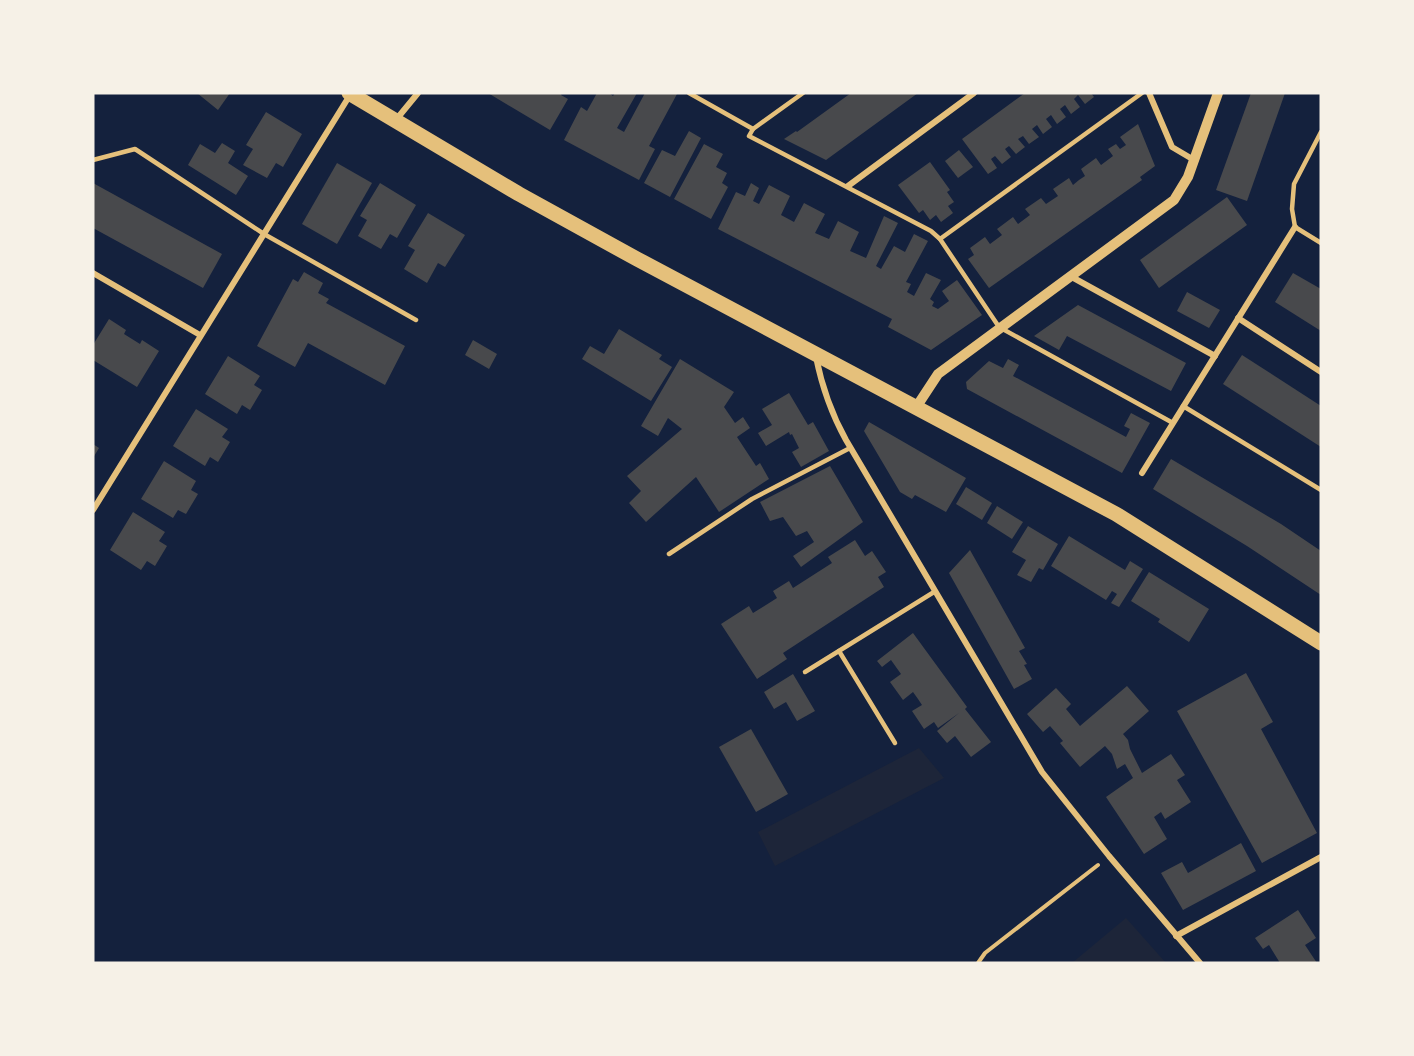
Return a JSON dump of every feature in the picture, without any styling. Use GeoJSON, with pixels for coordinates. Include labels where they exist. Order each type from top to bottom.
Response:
{"type":"FeatureCollection","features":[{"type":"Feature","properties":{"kind":"main road"},"geometry":{"type":"LineString","coordinates":[[350,93],[394,121],[608,243],[1116,514],[1321,643]]}},
{"type":"Feature","properties":{"kind":"street"},"geometry":{"type":"LineString","coordinates":[[93,510],[350,93]]}},
{"type":"Feature","properties":{"kind":"street"},"geometry":{"type":"LineString","coordinates":[[394,121],[418,93]]}},
{"type":"Feature","properties":{"kind":"street"},"geometry":{"type":"LineString","coordinates":[[848,186],[974,93]]}},
{"type":"Feature","properties":{"kind":"street"},"geometry":{"type":"LineString","coordinates":[[1149,93],[1172,147],[1195,160]]}},
{"type":"Feature","properties":{"kind":"street"},"geometry":{"type":"LineString","coordinates":[[917,406],[938,374],[1174,200],[1184,185],[1195,160],[1218,93]]}},
{"type":"Feature","properties":{"kind":"street"},"geometry":{"type":"LineString","coordinates":[[1142,473],[1295,227]]}},
{"type":"Feature","properties":{"kind":"street"},"geometry":{"type":"LineString","coordinates":[[93,273],[201,335]]}},
{"type":"Feature","properties":{"kind":"street"},"geometry":{"type":"LineString","coordinates":[[1070,276],[1215,356]]}},
{"type":"Feature","properties":{"kind":"street"},"geometry":{"type":"LineString","coordinates":[[1238,318],[1321,372]]}},
{"type":"Feature","properties":{"kind":"street"},"geometry":{"type":"LineString","coordinates":[[816,353],[828,404],[850,448],[1042,772],[1109,856],[1200,963]]}},
{"type":"Feature","properties":{"kind":"street"},"geometry":{"type":"LineString","coordinates":[[1176,936],[1321,857]]}},
{"type":"Feature","properties":{"kind":"lane"},"geometry":{"type":"LineString","coordinates":[[689,93],[753,129]]}},
{"type":"Feature","properties":{"kind":"lane"},"geometry":{"type":"LineString","coordinates":[[803,93],[753,129],[749,136],[931,231],[940,239],[999,327],[1173,423]]}},
{"type":"Feature","properties":{"kind":"lane"},"geometry":{"type":"LineString","coordinates":[[940,239],[1142,93]]}},
{"type":"Feature","properties":{"kind":"lane"},"geometry":{"type":"LineString","coordinates":[[1321,132],[1294,184],[1292,209],[1295,227],[1321,243]]}},
{"type":"Feature","properties":{"kind":"lane"},"geometry":{"type":"LineString","coordinates":[[93,160],[135,149],[264,234],[416,320]]}},
{"type":"Feature","properties":{"kind":"lane"},"geometry":{"type":"LineString","coordinates":[[1183,406],[1321,490]]}},
{"type":"Feature","properties":{"kind":"lane"},"geometry":{"type":"LineString","coordinates":[[669,555],[752,499],[850,448]]}},
{"type":"Feature","properties":{"kind":"lane"},"geometry":{"type":"LineString","coordinates":[[805,672],[934,592]]}},
{"type":"Feature","properties":{"kind":"lane"},"geometry":{"type":"LineString","coordinates":[[839,651],[896,743]]}},
{"type":"Feature","properties":{"kind":"path"},"geometry":{"type":"LineString","coordinates":[[978,963],[985,953],[1109,856]]}},
{"type":"Feature","properties":{"kind":"shaded area"},"geometry":{"type":"Polygon","coordinates":[[[919,748],[944,778],[775,866],[758,832],[919,748]]]}},
{"type":"Feature","properties":{"kind":"shaded area"},"geometry":{"type":"Polygon","coordinates":[[[1126,918],[1166,963],[1072,963],[1126,918]]]}},
{"type":"Feature","properties":{"kind":"building"},"geometry":{"type":"Polygon","coordinates":[[[197,93],[230,93],[218,110],[197,93]]]}},
{"type":"Feature","properties":{"kind":"building"},"geometry":{"type":"Polygon","coordinates":[[[488,93],[562,93],[561,95],[568,99],[550,130],[488,93]]]}},
{"type":"Feature","properties":{"kind":"building"},"geometry":{"type":"Polygon","coordinates":[[[597,93],[609,93],[613,96],[615,93],[637,93],[617,128],[624,132],[645,93],[677,94],[649,146],[655,149],[639,180],[564,140],[581,107],[587,111],[597,93]]]}},
{"type":"Feature","properties":{"kind":"building"},"geometry":{"type":"Polygon","coordinates":[[[851,93],[918,93],[826,160],[784,139],[797,132],[851,93]]]}},
{"type":"Feature","properties":{"kind":"building"},"geometry":{"type":"Polygon","coordinates":[[[1025,93],[1091,93],[1094,97],[1085,104],[1078,95],[1074,99],[1080,107],[1071,114],[1065,105],[1060,109],[1066,117],[1057,124],[1051,115],[1046,119],[1052,127],[1043,134],[1037,125],[1032,129],[1039,137],[1029,144],[1023,136],[1018,139],[1025,147],[1016,154],[1009,146],[1005,149],[1011,157],[1002,164],[995,156],[991,159],[997,168],[988,174],[962,139],[1025,93]]]}},
{"type":"Feature","properties":{"kind":"building"},"geometry":{"type":"Polygon","coordinates":[[[1251,93],[1285,93],[1247,201],[1216,190],[1251,93]]]}},
{"type":"Feature","properties":{"kind":"building"},"geometry":{"type":"Polygon","coordinates":[[[266,112],[302,134],[283,167],[276,163],[267,178],[243,165],[253,149],[246,145],[266,112]]]}},
{"type":"Feature","properties":{"kind":"building"},"geometry":{"type":"Polygon","coordinates":[[[1138,124],[1155,166],[1140,177],[1142,180],[989,288],[968,259],[974,255],[970,248],[985,237],[990,244],[1002,235],[997,229],[1013,217],[1018,224],[1030,215],[1025,209],[1041,198],[1046,204],[1058,196],[1053,189],[1069,178],[1073,185],[1085,176],[1081,169],[1096,158],[1101,165],[1113,156],[1108,149],[1116,144],[1120,149],[1126,145],[1120,137],[1138,124]]]}},
{"type":"Feature","properties":{"kind":"building"},"geometry":{"type":"Polygon","coordinates":[[[689,131],[701,138],[670,197],[644,183],[662,150],[675,156],[689,131]]]}},
{"type":"Feature","properties":{"kind":"building"},"geometry":{"type":"Polygon","coordinates":[[[222,143],[235,151],[228,163],[248,176],[236,195],[188,165],[200,144],[215,153],[222,143]]]}},
{"type":"Feature","properties":{"kind":"building"},"geometry":{"type":"Polygon","coordinates":[[[704,144],[723,154],[716,167],[727,173],[722,183],[728,187],[711,219],[674,199],[704,144]]]}},
{"type":"Feature","properties":{"kind":"building"},"geometry":{"type":"Polygon","coordinates":[[[959,150],[973,167],[958,178],[945,161],[959,150]]]}},
{"type":"Feature","properties":{"kind":"building"},"geometry":{"type":"Polygon","coordinates":[[[930,162],[950,190],[947,192],[954,202],[948,206],[953,213],[941,222],[936,215],[930,220],[923,210],[919,213],[898,185],[930,162]]]}},
{"type":"Feature","properties":{"kind":"building"},"geometry":{"type":"Polygon","coordinates":[[[337,163],[372,183],[337,244],[302,224],[337,163]]]}},
{"type":"Feature","properties":{"kind":"building"},"geometry":{"type":"Polygon","coordinates":[[[93,183],[222,254],[203,288],[93,228],[93,183]]]}},
{"type":"Feature","properties":{"kind":"building"},"geometry":{"type":"Polygon","coordinates":[[[380,183],[416,205],[397,238],[390,234],[381,249],[358,236],[367,220],[360,216],[380,183]]]}},
{"type":"Feature","properties":{"kind":"building"},"geometry":{"type":"Polygon","coordinates":[[[751,183],[759,188],[753,201],[759,204],[769,185],[790,196],[781,215],[794,222],[804,203],[825,214],[815,233],[829,239],[838,221],[859,232],[850,251],[866,258],[884,216],[898,223],[876,266],[881,269],[894,246],[905,252],[914,234],[928,241],[906,282],[911,284],[907,292],[914,296],[926,273],[941,280],[930,299],[934,302],[932,306],[938,309],[949,301],[942,291],[957,280],[982,315],[931,350],[888,327],[892,319],[718,229],[736,192],[745,196],[751,183]]]}},
{"type":"Feature","properties":{"kind":"building"},"geometry":{"type":"Polygon","coordinates":[[[1227,197],[1247,225],[1159,288],[1140,260],[1227,197]]]}},
{"type":"Feature","properties":{"kind":"building"},"geometry":{"type":"Polygon","coordinates":[[[428,213],[465,235],[445,267],[438,263],[427,283],[404,269],[415,250],[408,246],[428,213]]]}},
{"type":"Feature","properties":{"kind":"building"},"geometry":{"type":"Polygon","coordinates":[[[304,272],[323,283],[318,293],[329,299],[326,303],[405,346],[385,385],[308,343],[295,367],[257,346],[293,279],[298,282],[304,272]]]}},
{"type":"Feature","properties":{"kind":"building"},"geometry":{"type":"Polygon","coordinates":[[[1293,273],[1321,289],[1321,331],[1275,302],[1293,273]]]}},
{"type":"Feature","properties":{"kind":"building"},"geometry":{"type":"Polygon","coordinates":[[[1187,292],[1220,310],[1209,328],[1177,311],[1187,292]]]}},
{"type":"Feature","properties":{"kind":"building"},"geometry":{"type":"Polygon","coordinates":[[[1078,305],[1186,363],[1171,391],[1067,336],[1059,350],[1034,336],[1078,305]]]}},
{"type":"Feature","properties":{"kind":"building"},"geometry":{"type":"Polygon","coordinates":[[[109,319],[126,330],[124,334],[140,344],[142,340],[159,351],[137,387],[93,360],[93,345],[109,319]]]}},
{"type":"Feature","properties":{"kind":"building"},"geometry":{"type":"Polygon","coordinates":[[[619,329],[662,355],[659,359],[672,367],[651,401],[582,359],[590,346],[604,354],[619,329]]]}},
{"type":"Feature","properties":{"kind":"building"},"geometry":{"type":"Polygon","coordinates":[[[473,340],[497,354],[489,369],[465,355],[473,340]]]}},
{"type":"Feature","properties":{"kind":"building"},"geometry":{"type":"Polygon","coordinates":[[[1242,355],[1321,406],[1321,447],[1223,384],[1242,355]]]}},
{"type":"Feature","properties":{"kind":"building"},"geometry":{"type":"Polygon","coordinates":[[[228,356],[260,376],[254,385],[262,390],[250,410],[242,405],[237,414],[205,394],[228,356]]]}},
{"type":"Feature","properties":{"kind":"building"},"geometry":{"type":"Polygon","coordinates":[[[680,359],[734,392],[724,407],[735,423],[743,417],[750,428],[737,437],[756,466],[760,463],[769,479],[719,512],[696,477],[646,522],[629,503],[641,491],[627,476],[682,429],[668,418],[658,436],[641,426],[680,359]]]}},
{"type":"Feature","properties":{"kind":"building"},"geometry":{"type":"Polygon","coordinates":[[[1008,359],[1019,365],[1013,376],[1126,437],[1130,429],[1124,426],[1131,413],[1150,423],[1122,473],[967,389],[966,382],[989,361],[1003,368],[1008,359]]]}},
{"type":"Feature","properties":{"kind":"building"},"geometry":{"type":"Polygon","coordinates":[[[789,393],[808,425],[813,422],[829,451],[801,467],[792,452],[799,448],[792,434],[790,435],[789,432],[766,446],[758,433],[772,425],[762,409],[789,393]]]}},
{"type":"Feature","properties":{"kind":"building"},"geometry":{"type":"Polygon","coordinates":[[[196,409],[228,429],[222,437],[230,442],[218,462],[210,457],[205,466],[173,446],[196,409]]]}},
{"type":"Feature","properties":{"kind":"building"},"geometry":{"type":"Polygon","coordinates":[[[869,422],[966,478],[946,512],[915,495],[912,499],[900,492],[864,431],[869,422]]]}},
{"type":"Feature","properties":{"kind":"building"},"geometry":{"type":"Polygon","coordinates":[[[93,444],[99,448],[93,458],[93,444]]]}},
{"type":"Feature","properties":{"kind":"building"},"geometry":{"type":"Polygon","coordinates":[[[1171,459],[1281,524],[1321,551],[1321,595],[1247,546],[1153,489],[1171,459]]]}},
{"type":"Feature","properties":{"kind":"building"},"geometry":{"type":"Polygon","coordinates":[[[164,461],[196,481],[191,490],[198,494],[186,514],[178,510],[173,518],[141,499],[164,461]]]}},
{"type":"Feature","properties":{"kind":"building"},"geometry":{"type":"Polygon","coordinates":[[[830,466],[863,522],[801,567],[793,556],[814,542],[807,531],[796,536],[783,517],[770,521],[760,502],[830,466]]]}},
{"type":"Feature","properties":{"kind":"building"},"geometry":{"type":"Polygon","coordinates":[[[966,487],[992,503],[982,520],[956,504],[966,487]]]}},
{"type":"Feature","properties":{"kind":"building"},"geometry":{"type":"Polygon","coordinates":[[[997,506],[1023,522],[1012,539],[987,523],[997,506]]]}},
{"type":"Feature","properties":{"kind":"building"},"geometry":{"type":"Polygon","coordinates":[[[133,512],[165,532],[159,541],[167,546],[155,566],[147,561],[141,570],[110,550],[133,512]]]}},
{"type":"Feature","properties":{"kind":"building"},"geometry":{"type":"Polygon","coordinates":[[[1028,526],[1058,544],[1043,570],[1039,568],[1031,582],[1017,575],[1026,560],[1012,552],[1028,526]]]}},
{"type":"Feature","properties":{"kind":"building"},"geometry":{"type":"Polygon","coordinates":[[[1069,536],[1125,570],[1130,561],[1143,569],[1119,607],[1111,603],[1117,594],[1112,591],[1106,600],[1051,566],[1069,536]]]}},
{"type":"Feature","properties":{"kind":"building"},"geometry":{"type":"Polygon","coordinates":[[[855,540],[865,556],[872,551],[886,572],[878,577],[884,587],[783,653],[787,659],[757,679],[721,624],[749,606],[753,613],[777,598],[773,591],[789,581],[793,588],[832,563],[828,557],[855,540]]]}},
{"type":"Feature","properties":{"kind":"building"},"geometry":{"type":"Polygon","coordinates":[[[970,550],[1025,648],[1019,651],[1032,679],[1014,689],[949,573],[970,550]]]}},
{"type":"Feature","properties":{"kind":"building"},"geometry":{"type":"Polygon","coordinates":[[[1149,572],[1209,609],[1189,642],[1158,622],[1160,619],[1131,601],[1149,572]]]}},
{"type":"Feature","properties":{"kind":"building"},"geometry":{"type":"Polygon","coordinates":[[[913,633],[967,707],[965,709],[991,742],[971,757],[955,736],[947,743],[937,731],[959,713],[938,728],[934,722],[924,729],[912,711],[922,705],[913,692],[903,700],[890,682],[901,674],[891,660],[882,667],[877,661],[913,633]]]}},
{"type":"Feature","properties":{"kind":"building"},"geometry":{"type":"Polygon","coordinates":[[[1246,673],[1273,722],[1261,729],[1317,833],[1262,863],[1177,711],[1246,673]]]}},
{"type":"Feature","properties":{"kind":"building"},"geometry":{"type":"Polygon","coordinates":[[[793,674],[815,711],[797,721],[786,702],[774,709],[764,692],[793,674]]]}},
{"type":"Feature","properties":{"kind":"building"},"geometry":{"type":"Polygon","coordinates":[[[1127,686],[1149,711],[1123,734],[1128,740],[1142,773],[1171,754],[1185,775],[1177,780],[1191,802],[1165,819],[1161,812],[1154,817],[1167,839],[1144,854],[1106,797],[1133,778],[1125,764],[1117,769],[1112,754],[1105,746],[1080,767],[1060,743],[1063,741],[1050,726],[1043,732],[1027,714],[1056,688],[1071,704],[1066,709],[1080,726],[1127,686]]]}},
{"type":"Feature","properties":{"kind":"building"},"geometry":{"type":"Polygon","coordinates":[[[751,729],[788,794],[756,812],[719,747],[751,729]]]}},
{"type":"Feature","properties":{"kind":"building"},"geometry":{"type":"Polygon","coordinates":[[[1241,843],[1256,871],[1183,910],[1161,873],[1182,862],[1188,873],[1241,843]]]}},
{"type":"Feature","properties":{"kind":"building"},"geometry":{"type":"Polygon","coordinates":[[[1298,910],[1316,938],[1305,945],[1317,963],[1280,963],[1269,945],[1263,949],[1255,938],[1298,910]]]}}]}
